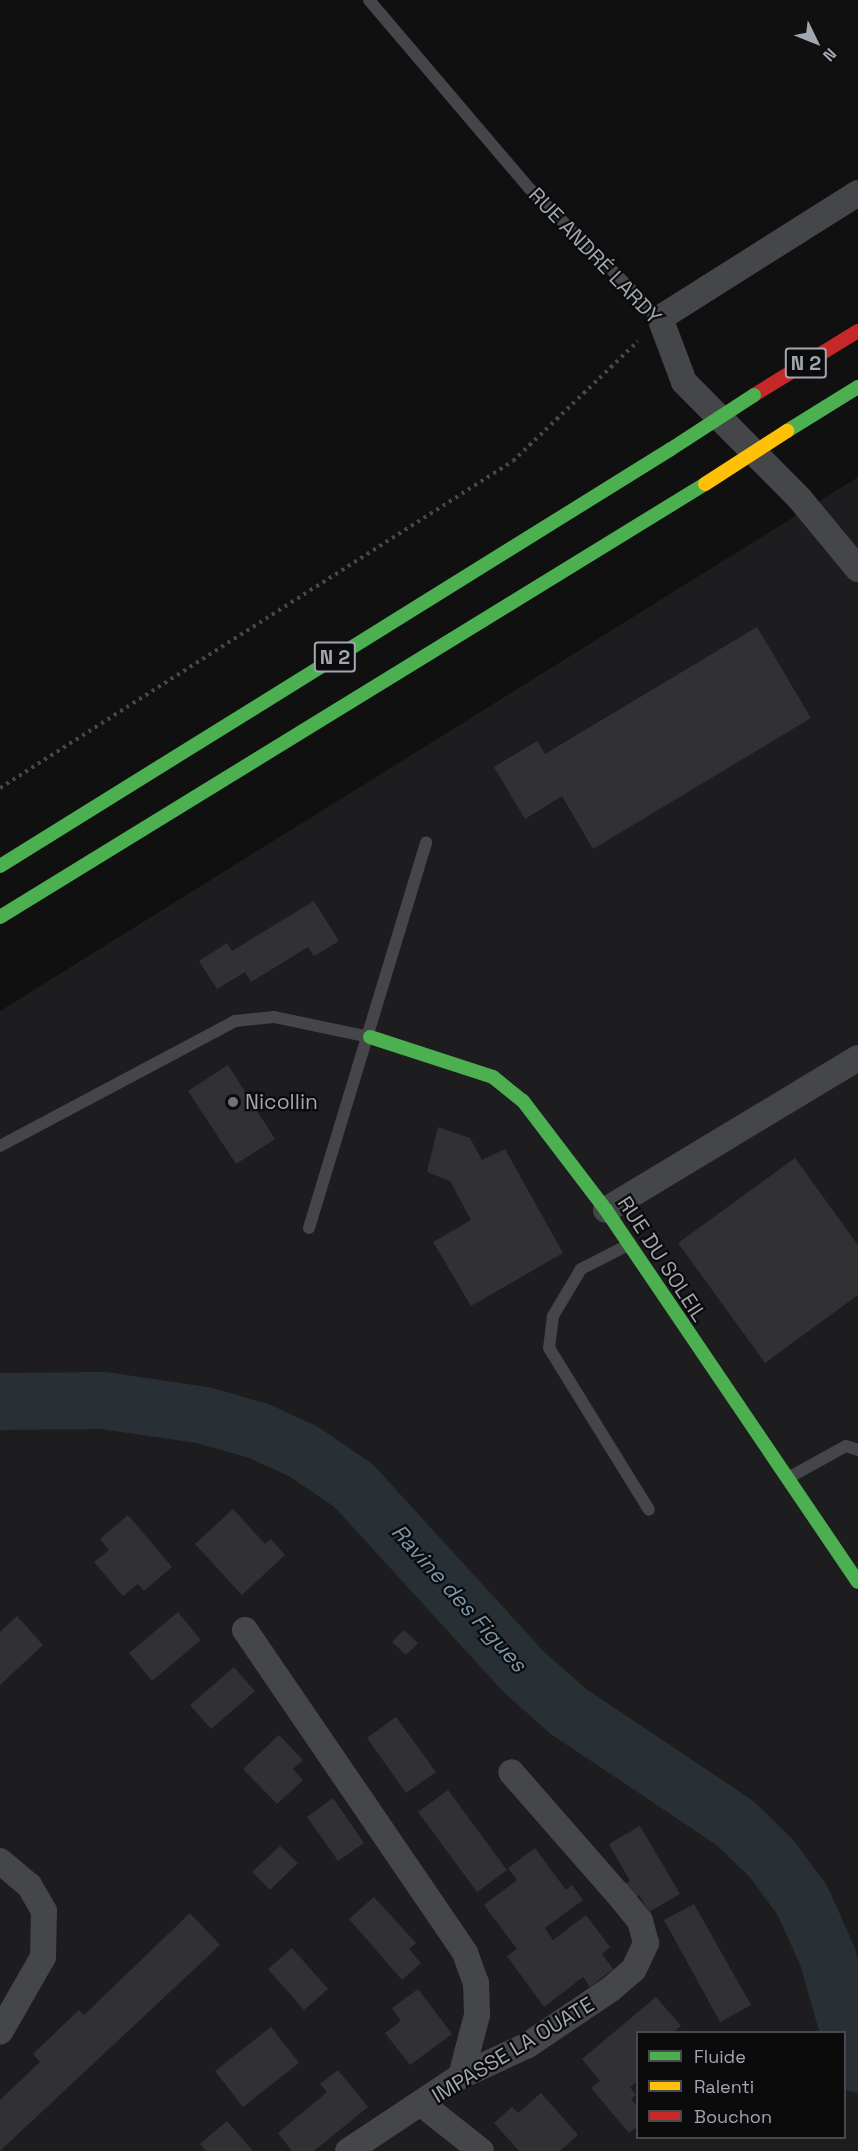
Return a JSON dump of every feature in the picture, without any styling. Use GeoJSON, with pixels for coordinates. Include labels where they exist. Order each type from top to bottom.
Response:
{"type":"FeatureCollection","features":[{"type":"Feature","properties":{"kind":"main road","name":"N 2"},"geometry":{"type":"LineString","coordinates":[[0,866],[858,331]]}},
{"type":"Feature","properties":{"kind":"main road","name":"N 2"},"geometry":{"type":"LineString","coordinates":[[0,917],[705,484],[858,387]]}},
{"type":"Feature","properties":{"kind":"main road","name":"RUE DU SOLEIL"},"geometry":{"type":"LineString","coordinates":[[370,1036],[493,1077],[523,1101],[606,1210],[626,1246],[858,1582]]}},
{"type":"Feature","properties":{"kind":"street"},"geometry":{"type":"LineString","coordinates":[[660,318],[858,192]]}},
{"type":"Feature","properties":{"kind":"street","name":"RUE ANDRÉ LARDY"},"geometry":{"type":"LineString","coordinates":[[660,318],[684,382],[800,499],[858,569]]}},
{"type":"Feature","properties":{"kind":"street"},"geometry":{"type":"LineString","coordinates":[[606,1210],[858,1058]]}},
{"type":"Feature","properties":{"kind":"street"},"geometry":{"type":"LineString","coordinates":[[245,1630],[465,1953],[476,1983],[477,2015],[461,2076]]}},
{"type":"Feature","properties":{"kind":"street","name":"IMPASSE LA OUATE"},"geometry":{"type":"LineString","coordinates":[[348,2151],[423,2105],[461,2076],[528,2045],[611,1989],[634,1969],[646,1944],[635,1914],[511,1772]]}},
{"type":"Feature","properties":{"kind":"street"},"geometry":{"type":"LineString","coordinates":[[0,1861],[29,1885],[44,1911],[43,1957],[0,2032]]}},
{"type":"Feature","properties":{"kind":"street"},"geometry":{"type":"LineString","coordinates":[[423,2105],[481,2151]]}},
{"type":"Feature","properties":{"kind":"lane","name":"RUE ANDRÉ LARDY"},"geometry":{"type":"LineString","coordinates":[[369,0],[529,188],[660,318]]}},
{"type":"Feature","properties":{"kind":"lane"},"geometry":{"type":"LineString","coordinates":[[309,1228],[370,1036],[426,842]]}},
{"type":"Feature","properties":{"kind":"lane"},"geometry":{"type":"LineString","coordinates":[[0,1146],[235,1021],[274,1017],[370,1036]]}},
{"type":"Feature","properties":{"kind":"lane"},"geometry":{"type":"LineString","coordinates":[[626,1246],[581,1269],[553,1316],[549,1348],[649,1510]]}},
{"type":"Feature","properties":{"kind":"lane"},"geometry":{"type":"LineString","coordinates":[[787,1479],[846,1446],[858,1450]]}},
{"type":"Feature","properties":{"kind":"path"},"geometry":{"type":"LineString","coordinates":[[0,788],[513,460],[660,318]]}},
{"type":"Feature","properties":{"kind":"shaded area"},"geometry":{"type":"Polygon","coordinates":[[[858,477],[858,2151],[0,2151],[0,1011],[858,477]]]}},
{"type":"Feature","properties":{"kind":"building"},"geometry":{"type":"Polygon","coordinates":[[[757,627],[811,718],[593,849],[562,796],[525,819],[494,767],[537,741],[545,754],[757,627]]]}},
{"type":"Feature","properties":{"kind":"building"},"geometry":{"type":"Polygon","coordinates":[[[314,901],[339,941],[314,956],[308,947],[251,982],[245,972],[217,989],[199,961],[227,943],[232,951],[314,901]]]}},
{"type":"Feature","properties":{"kind":"building"},"geometry":{"type":"Polygon","coordinates":[[[228,1065],[275,1139],[236,1164],[188,1091],[228,1065]]]}},
{"type":"Feature","properties":{"kind":"building"},"geometry":{"type":"Polygon","coordinates":[[[438,1127],[470,1138],[482,1160],[505,1149],[563,1253],[471,1306],[433,1242],[471,1220],[450,1181],[427,1172],[438,1127]]]}},
{"type":"Feature","properties":{"kind":"building"},"geometry":{"type":"Polygon","coordinates":[[[795,1158],[858,1245],[858,1295],[765,1363],[678,1243],[795,1158]]]}},
{"type":"Feature","properties":{"kind":"building"},"geometry":{"type":"Polygon","coordinates":[[[233,1509],[265,1544],[271,1539],[285,1555],[242,1595],[195,1544],[233,1509]]]}},
{"type":"Feature","properties":{"kind":"building"},"geometry":{"type":"Polygon","coordinates":[[[128,1515],[172,1567],[144,1591],[138,1584],[123,1596],[94,1562],[109,1550],[100,1539],[128,1515]]]}},
{"type":"Feature","properties":{"kind":"building"},"geometry":{"type":"Polygon","coordinates":[[[178,1612],[201,1640],[152,1681],[129,1653],[178,1612]]]}},
{"type":"Feature","properties":{"kind":"building"},"geometry":{"type":"Polygon","coordinates":[[[17,1616],[43,1645],[0,1685],[0,1632],[17,1616]]]}},
{"type":"Feature","properties":{"kind":"building"},"geometry":{"type":"Polygon","coordinates":[[[404,1630],[418,1643],[406,1655],[392,1642],[404,1630]]]}},
{"type":"Feature","properties":{"kind":"building"},"geometry":{"type":"Polygon","coordinates":[[[234,1667],[255,1691],[211,1729],[190,1705],[234,1667]]]}},
{"type":"Feature","properties":{"kind":"building"},"geometry":{"type":"Polygon","coordinates":[[[396,1717],[436,1772],[406,1793],[367,1738],[396,1717]]]}},
{"type":"Feature","properties":{"kind":"building"},"geometry":{"type":"Polygon","coordinates":[[[279,1735],[303,1760],[293,1769],[303,1780],[277,1804],[243,1769],[279,1735]]]}},
{"type":"Feature","properties":{"kind":"building"},"geometry":{"type":"Polygon","coordinates":[[[448,1790],[507,1870],[477,1892],[418,1812],[448,1790]]]}},
{"type":"Feature","properties":{"kind":"building"},"geometry":{"type":"Polygon","coordinates":[[[333,1798],[364,1843],[338,1861],[307,1817],[333,1798]]]}},
{"type":"Feature","properties":{"kind":"building"},"geometry":{"type":"Polygon","coordinates":[[[640,1826],[680,1894],[649,1912],[639,1895],[629,1902],[620,1887],[630,1881],[609,1844],[640,1826]]]}},
{"type":"Feature","properties":{"kind":"building"},"geometry":{"type":"Polygon","coordinates":[[[280,1846],[298,1863],[270,1890],[252,1872],[280,1846]]]}},
{"type":"Feature","properties":{"kind":"building"},"geometry":{"type":"Polygon","coordinates":[[[535,1848],[566,1890],[572,1885],[583,1900],[545,1928],[553,1940],[586,1915],[610,1947],[602,1954],[613,1969],[590,1987],[583,1977],[544,2007],[507,1956],[517,1949],[484,1905],[517,1880],[508,1868],[535,1848]]]}},
{"type":"Feature","properties":{"kind":"building"},"geometry":{"type":"Polygon","coordinates":[[[374,1897],[416,1943],[409,1949],[421,1963],[402,1980],[349,1919],[374,1897]]]}},
{"type":"Feature","properties":{"kind":"building"},"geometry":{"type":"Polygon","coordinates":[[[694,1904],[751,2005],[720,2022],[664,1920],[694,1904]]]}},
{"type":"Feature","properties":{"kind":"building"},"geometry":{"type":"Polygon","coordinates":[[[190,1913],[220,1945],[0,2151],[0,2100],[40,2062],[33,2054],[79,2010],[84,2015],[190,1913]]]}},
{"type":"Feature","properties":{"kind":"building"},"geometry":{"type":"Polygon","coordinates":[[[292,1948],[328,1989],[304,2010],[268,1969],[292,1948]]]}},
{"type":"Feature","properties":{"kind":"building"},"geometry":{"type":"Polygon","coordinates":[[[418,1989],[452,2034],[410,2065],[385,2033],[401,2021],[392,2008],[418,1989]]]}},
{"type":"Feature","properties":{"kind":"building"},"geometry":{"type":"Polygon","coordinates":[[[656,1997],[681,2026],[674,2031],[636,2031],[636,2082],[630,2087],[636,2095],[631,2099],[636,2105],[636,2128],[629,2133],[591,2088],[600,2081],[582,2059],[656,1997]]]}},
{"type":"Feature","properties":{"kind":"building"},"geometry":{"type":"Polygon","coordinates":[[[271,2027],[299,2063],[243,2107],[215,2071],[271,2027]]]}},
{"type":"Feature","properties":{"kind":"building"},"geometry":{"type":"Polygon","coordinates":[[[338,2070],[368,2107],[314,2151],[292,2151],[278,2133],[327,2092],[320,2084],[338,2070]]]}},
{"type":"Feature","properties":{"kind":"building"},"geometry":{"type":"Polygon","coordinates":[[[541,2093],[578,2135],[560,2151],[519,2151],[494,2123],[512,2107],[518,2113],[541,2093]]]}},
{"type":"Feature","properties":{"kind":"building"},"geometry":{"type":"Polygon","coordinates":[[[227,2121],[253,2151],[206,2151],[200,2144],[227,2121]]]}},
{"type":"Feature","properties":{"kind":"waterway","name":"Ravine des Figues"},"geometry":{"type":"LineString","coordinates":[[0,1401],[103,1400],[204,1415],[257,1430],[303,1451],[353,1485],[524,1672],[568,1711],[735,1823],[771,1858],[802,1900],[827,1956],[858,2064]]}},
{"type":"Feature","properties":{"kind":"traffic: fast"},"geometry":{"type":"LineString","coordinates":[[787,431],[858,387]]}},
{"type":"Feature","properties":{"kind":"traffic: fast"},"geometry":{"type":"LineString","coordinates":[[671,449],[754,395]]}},
{"type":"Feature","properties":{"kind":"traffic: fast"},"geometry":{"type":"LineString","coordinates":[[0,866],[671,449]]}},
{"type":"Feature","properties":{"kind":"traffic: fast"},"geometry":{"type":"LineString","coordinates":[[0,917],[705,484]]}},
{"type":"Feature","properties":{"kind":"traffic: fast"},"geometry":{"type":"LineString","coordinates":[[370,1037],[493,1077],[523,1101],[606,1210],[858,1582]]}},
{"type":"Feature","properties":{"kind":"traffic: jam"},"geometry":{"type":"LineString","coordinates":[[754,395],[858,331]]}},
{"type":"Feature","properties":{"kind":"traffic: slow"},"geometry":{"type":"LineString","coordinates":[[705,484],[787,431]]}},
{"type":"Feature","properties":{"kind":"place","name":"Nicollin"},"geometry":{"type":"Point","coordinates":[233,1102]}}]}
